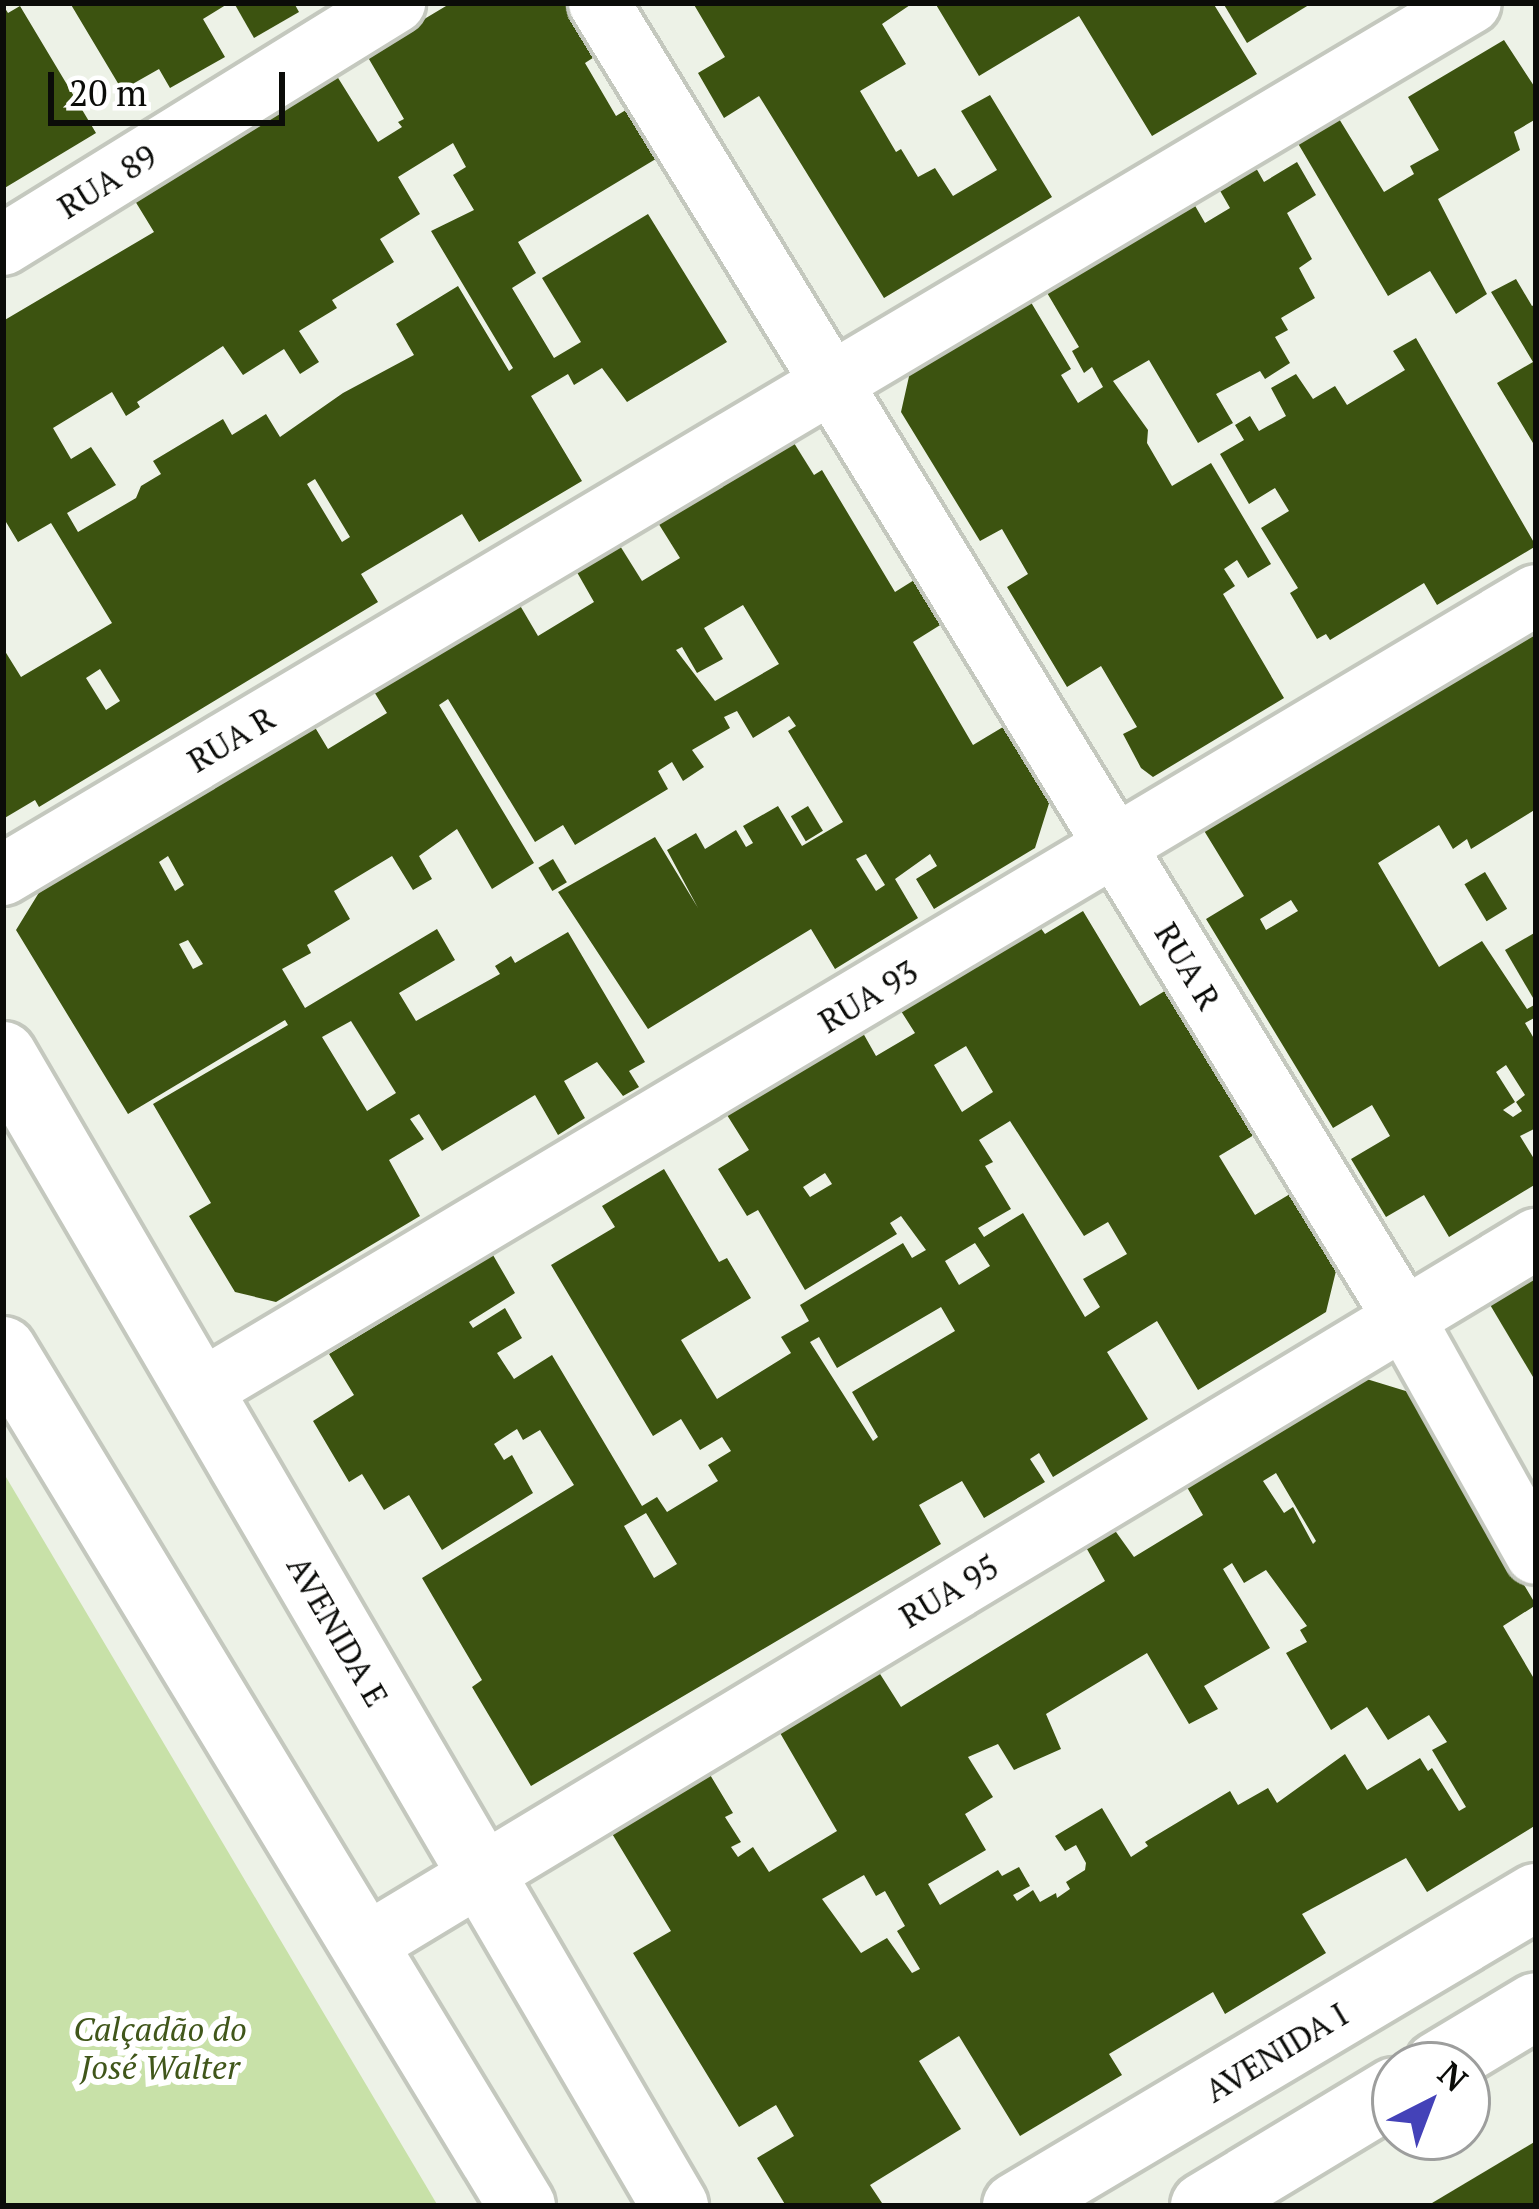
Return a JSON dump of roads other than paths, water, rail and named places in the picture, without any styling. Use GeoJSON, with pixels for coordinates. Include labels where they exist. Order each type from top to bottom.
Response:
{"type":"FeatureCollection","features":[{"type":"Feature","properties":{"kind":"street","name":"RUA 89"},"geometry":{"type":"LineString","coordinates":[[3,245],[395,3]]}},
{"type":"Feature","properties":{"kind":"street","name":"RUA R"},"geometry":{"type":"LineString","coordinates":[[598,3],[1404,1318],[1536,1554]]}},
{"type":"Feature","properties":{"kind":"street","name":"RUA R"},"geometry":{"type":"LineString","coordinates":[[3,875],[1472,3]]}},
{"type":"Feature","properties":{"kind":"street","name":"RUA 93"},"geometry":{"type":"LineString","coordinates":[[198,1392],[1117,849],[1536,595]]}},
{"type":"Feature","properties":{"kind":"street","name":"AVENIDA E"},"geometry":{"type":"LineString","coordinates":[[3,1055],[675,2206]]}},
{"type":"Feature","properties":{"kind":"street","name":"RUA 95"},"geometry":{"type":"LineString","coordinates":[[363,1946],[1536,1239]]}},
{"type":"Feature","properties":{"kind":"street"},"geometry":{"type":"LineString","coordinates":[[3,1350],[522,2206]]}},
{"type":"Feature","properties":{"kind":"street","name":"AVENIDA I"},"geometry":{"type":"LineString","coordinates":[[1016,2206],[1536,1897]]}},
{"type":"Feature","properties":{"kind":"street"},"geometry":{"type":"LineString","coordinates":[[1478,2041],[1536,2006]]}},
{"type":"Feature","properties":{"kind":"street"},"geometry":{"type":"LineString","coordinates":[[1204,2206],[1371,2105]]}},
{"type":"Feature","properties":{"kind":"park label","name":"Calçadão do José Walter"},"geometry":{"type":"Point","coordinates":[160,2048]}}]}
